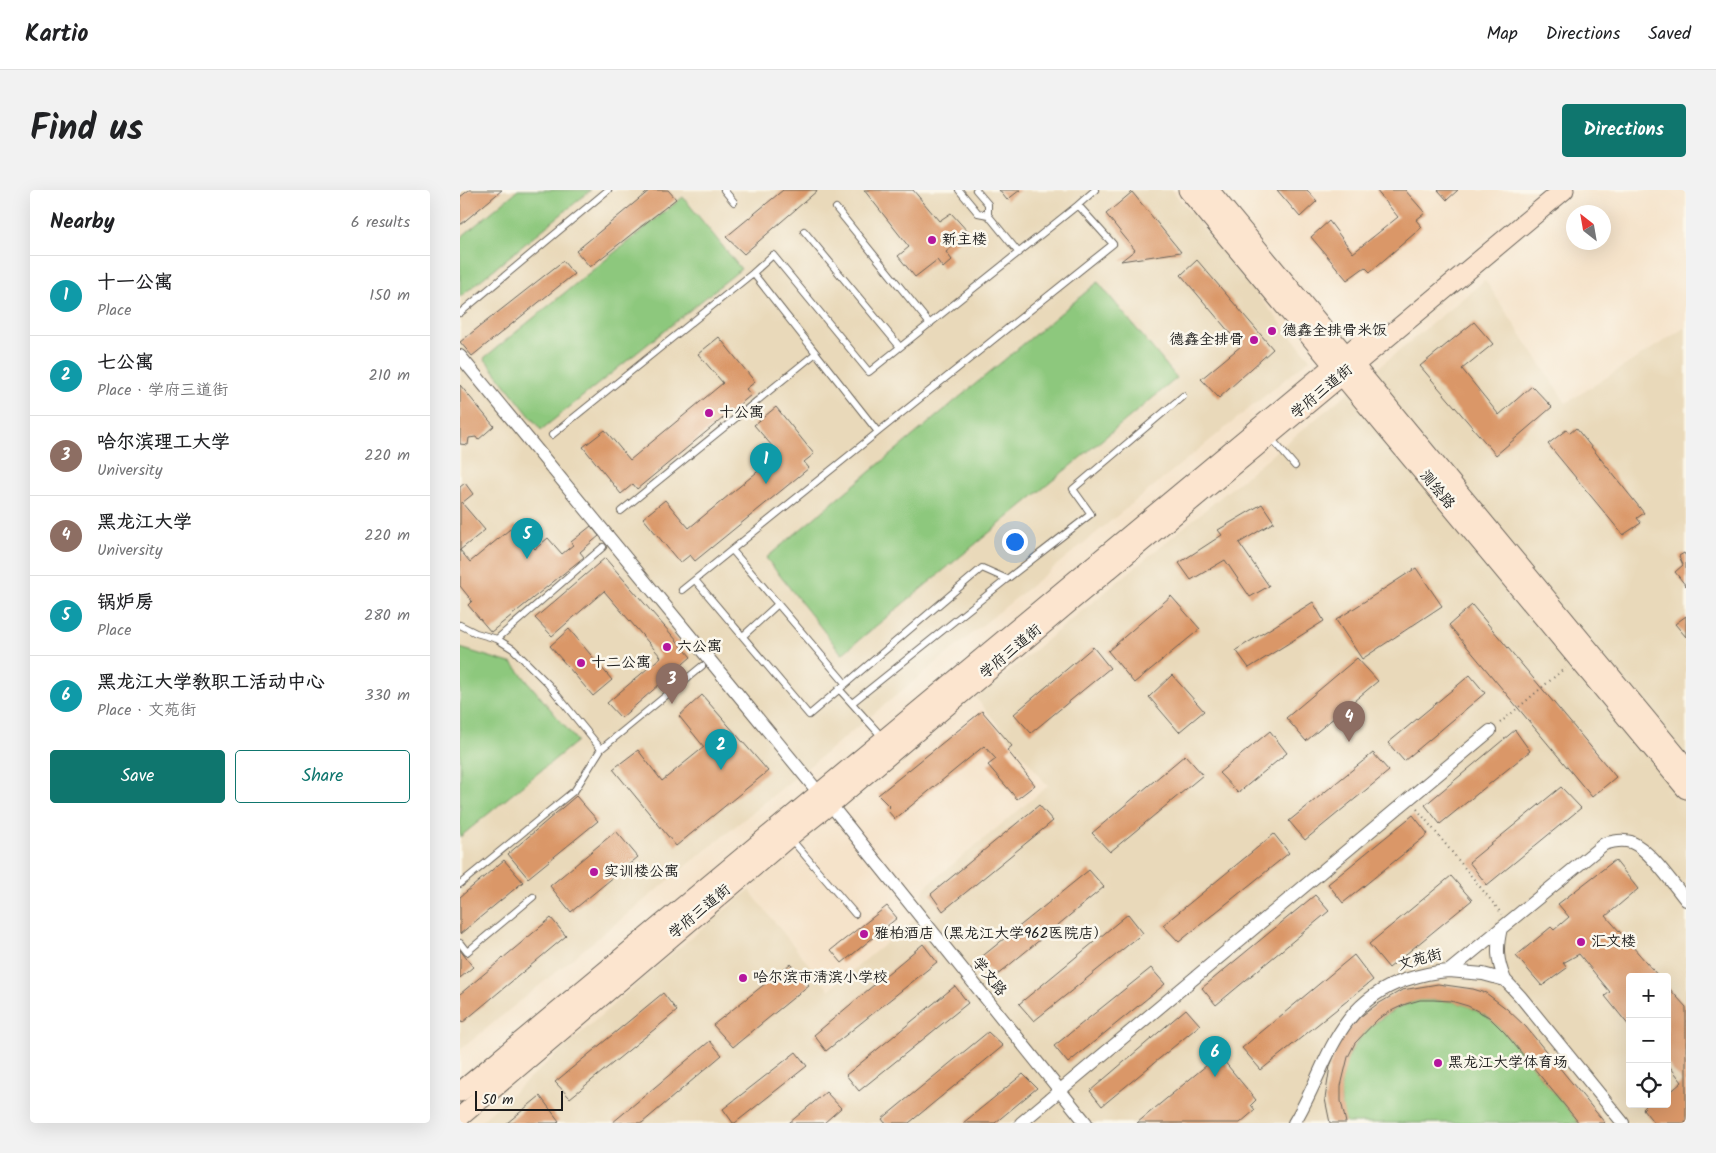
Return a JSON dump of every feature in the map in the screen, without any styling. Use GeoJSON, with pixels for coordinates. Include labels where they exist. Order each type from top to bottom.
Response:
{"type":"FeatureCollection","features":[{"type":"Feature","properties":{"kind":"main road","name":"测绘路"},"geometry":{"type":"LineString","coordinates":[[1188,190],[1344,365],[1686,767]]}},
{"type":"Feature","properties":{"kind":"main road","name":"测绘路"},"geometry":{"type":"LineString","coordinates":[[1209,190],[1344,365],[1577,658],[1686,789]]}},
{"type":"Feature","properties":{"kind":"main road","name":"学府三道街"},"geometry":{"type":"LineString","coordinates":[[460,1092],[824,799],[1269,436],[1344,365],[1544,190]]}},
{"type":"Feature","properties":{"kind":"main road","name":"学府三道街"},"geometry":{"type":"LineString","coordinates":[[460,1117],[789,837],[884,738],[1344,365],[1564,190]]}},
{"type":"Feature","properties":{"kind":"street","name":"学文路"},"geometry":{"type":"LineString","coordinates":[[460,356],[824,799],[1086,1123]]}},
{"type":"Feature","properties":{"kind":"street"},"geometry":{"type":"LineString","coordinates":[[1021,1123],[1490,731]]}},
{"type":"Feature","properties":{"kind":"street","name":"文苑街"},"geometry":{"type":"LineString","coordinates":[[1294,1123],[1306,1104],[1334,1042],[1351,1016],[1362,1004],[1375,993],[1391,985],[1432,972],[1449,971],[1595,849],[1616,840],[1633,842],[1647,853],[1686,900]]}},
{"type":"Feature","properties":{"kind":"street"},"geometry":{"type":"LineString","coordinates":[[1504,925],[1497,946],[1497,955],[1505,980],[1623,1123]]}},
{"type":"Feature","properties":{"kind":"street"},"geometry":{"type":"LineString","coordinates":[[1449,971],[1483,974],[1505,980]]}},
{"type":"Feature","properties":{"kind":"lane"},"geometry":{"type":"LineString","coordinates":[[460,313],[608,190]]}},
{"type":"Feature","properties":{"kind":"lane"},"geometry":{"type":"LineString","coordinates":[[724,190],[734,202]]}},
{"type":"Feature","properties":{"kind":"lane"},"geometry":{"type":"LineString","coordinates":[[959,190],[978,213],[988,215]]}},
{"type":"Feature","properties":{"kind":"lane"},"geometry":{"type":"LineString","coordinates":[[976,190],[988,204],[988,215],[1019,253]]}},
{"type":"Feature","properties":{"kind":"lane"},"geometry":{"type":"LineString","coordinates":[[552,436],[773,255],[869,372],[1095,190]]}},
{"type":"Feature","properties":{"kind":"lane"},"geometry":{"type":"LineString","coordinates":[[682,590],[1113,244],[1078,205]]}},
{"type":"Feature","properties":{"kind":"lane"},"geometry":{"type":"LineString","coordinates":[[836,208],[930,324]]}},
{"type":"Feature","properties":{"kind":"lane"},"geometry":{"type":"LineString","coordinates":[[804,231],[900,347]]}},
{"type":"Feature","properties":{"kind":"lane"},"geometry":{"type":"LineString","coordinates":[[753,273],[878,432]]}},
{"type":"Feature","properties":{"kind":"lane"},"geometry":{"type":"LineString","coordinates":[[621,511],[816,353]]}},
{"type":"Feature","properties":{"kind":"lane"},"geometry":{"type":"LineString","coordinates":[[852,703],[1091,514],[1073,489],[1183,396]]}},
{"type":"Feature","properties":{"kind":"lane"},"geometry":{"type":"LineString","coordinates":[[1269,436],[1295,466]]}},
{"type":"Feature","properties":{"kind":"lane"},"geometry":{"type":"LineString","coordinates":[[497,639],[603,547]]}},
{"type":"Feature","properties":{"kind":"lane"},"geometry":{"type":"LineString","coordinates":[[732,550],[846,683]]}},
{"type":"Feature","properties":{"kind":"lane"},"geometry":{"type":"LineString","coordinates":[[696,580],[809,715],[982,568],[1007,579]]}},
{"type":"Feature","properties":{"kind":"lane"},"geometry":{"type":"LineString","coordinates":[[743,636],[778,604]]}},
{"type":"Feature","properties":{"kind":"lane"},"geometry":{"type":"LineString","coordinates":[[460,625],[476,633],[497,639],[513,649],[548,684],[601,749]]}},
{"type":"Feature","properties":{"kind":"lane"},"geometry":{"type":"LineString","coordinates":[[460,884],[576,790],[601,749],[702,666]]}},
{"type":"Feature","properties":{"kind":"lane"},"geometry":{"type":"LineString","coordinates":[[839,689],[884,738]]}},
{"type":"Feature","properties":{"kind":"lane"},"geometry":{"type":"LineString","coordinates":[[789,837],[855,914]]}},
{"type":"Feature","properties":{"kind":"lane"},"geometry":{"type":"LineString","coordinates":[[460,943],[467,952],[534,897]]}},
{"type":"Feature","properties":{"kind":"path"},"geometry":{"type":"LineString","coordinates":[[1490,731],[1577,658]]}},
{"type":"Feature","properties":{"kind":"path"},"geometry":{"type":"LineString","coordinates":[[1409,799],[1504,925]]}},
{"type":"Feature","properties":{"kind":"shaded area"},"geometry":{"type":"Polygon","coordinates":[[[460,190],[1172,190],[1310,359],[460,1050],[460,190]]]}},
{"type":"Feature","properties":{"kind":"shaded area"},"geometry":{"type":"Polygon","coordinates":[[[1485,280],[1566,403],[1686,327],[1686,1123],[479,1123],[657,966],[749,890],[829,990],[915,919],[925,887],[1048,786],[976,698],[1485,280]]]}},
{"type":"Feature","properties":{"kind":"green space"},"geometry":{"type":"Polygon","coordinates":[[[518,190],[591,190],[460,297],[460,238],[518,190]]]}},
{"type":"Feature","properties":{"kind":"green space"},"geometry":{"type":"Polygon","coordinates":[[[683,197],[741,269],[541,430],[484,358],[683,197]]]}},
{"type":"Feature","properties":{"kind":"green space"},"geometry":{"type":"Polygon","coordinates":[[[1098,282],[1177,378],[842,654],[766,558],[1098,282]]]}},
{"type":"Feature","properties":{"kind":"green space"},"geometry":{"type":"Polygon","coordinates":[[[460,648],[513,664],[577,741],[460,837],[460,648]]]}},
{"type":"Feature","properties":{"kind":"green space","name":"黑龙江大学体育场"},"geometry":{"type":"Polygon","coordinates":[[[1420,1000],[1451,1001],[1468,1006],[1489,1018],[1505,1033],[1579,1123],[1346,1123],[1341,1102],[1341,1081],[1346,1063],[1355,1045],[1367,1030],[1382,1017],[1400,1007],[1420,1000]]]}},
{"type":"Feature","properties":{"kind":"building"},"geometry":{"type":"Polygon","coordinates":[[[469,190],[502,190],[460,225],[460,197],[469,190]]]}},
{"type":"Feature","properties":{"kind":"building"},"geometry":{"type":"Polygon","coordinates":[[[650,190],[668,190],[676,199],[590,267],[576,251],[650,190]]]}},
{"type":"Feature","properties":{"kind":"building"},"geometry":{"type":"Polygon","coordinates":[[[783,190],[818,190],[744,254],[726,237],[783,190]]]}},
{"type":"Feature","properties":{"kind":"building","name":"新主楼"},"geometry":{"type":"Polygon","coordinates":[[[864,190],[913,190],[939,221],[951,213],[969,233],[946,252],[952,260],[943,268],[937,260],[915,277],[898,256],[909,247],[864,190]]]}},
{"type":"Feature","properties":{"kind":"building","name":"新主楼"},"geometry":{"type":"Polygon","coordinates":[[[999,190],[1020,190],[1007,200],[999,190]]]}},
{"type":"Feature","properties":{"kind":"building"},"geometry":{"type":"Polygon","coordinates":[[[1277,190],[1307,190],[1317,201],[1300,217],[1277,190]]]}},
{"type":"Feature","properties":{"kind":"building"},"geometry":{"type":"Polygon","coordinates":[[[1376,190],[1405,190],[1425,213],[1416,220],[1422,227],[1370,272],[1365,267],[1347,280],[1311,237],[1329,221],[1353,253],[1398,217],[1376,190]]]}},
{"type":"Feature","properties":{"kind":"building"},"geometry":{"type":"Polygon","coordinates":[[[1438,190],[1458,190],[1447,200],[1438,190]]]}},
{"type":"Feature","properties":{"kind":"building"},"geometry":{"type":"Polygon","coordinates":[[[1132,192],[1181,252],[1121,261],[1135,250],[1106,214],[1132,192]]]}},
{"type":"Feature","properties":{"kind":"building"},"geometry":{"type":"Polygon","coordinates":[[[1197,260],[1273,349],[1219,398],[1201,379],[1241,346],[1181,275],[1197,260]]]}},
{"type":"Feature","properties":{"kind":"building"},"geometry":{"type":"Polygon","coordinates":[[[563,261],[574,274],[472,356],[460,342],[563,261]]]}},
{"type":"Feature","properties":{"kind":"building"},"geometry":{"type":"Polygon","coordinates":[[[1474,322],[1493,344],[1462,369],[1499,415],[1532,386],[1552,407],[1496,455],[1420,366],[1474,322]]]}},
{"type":"Feature","properties":{"kind":"building","name":"十公寓"},"geometry":{"type":"Polygon","coordinates":[[[719,337],[755,382],[746,389],[751,395],[637,489],[633,484],[621,494],[583,447],[605,430],[630,460],[723,383],[698,354],[719,337]]]}},
{"type":"Feature","properties":{"kind":"building"},"geometry":{"type":"Polygon","coordinates":[[[460,385],[494,426],[478,440],[476,437],[469,438],[468,445],[460,444],[460,385]]]}},
{"type":"Feature","properties":{"kind":"building"},"geometry":{"type":"Polygon","coordinates":[[[776,407],[814,454],[804,462],[809,468],[695,561],[690,555],[680,563],[643,518],[665,500],[689,528],[779,454],[754,425],[776,407]]]}},
{"type":"Feature","properties":{"kind":"building"},"geometry":{"type":"Polygon","coordinates":[[[1576,428],[1644,513],[1637,518],[1641,523],[1623,535],[1548,444],[1566,430],[1570,433],[1576,428]]]}},
{"type":"Feature","properties":{"kind":"building"},"geometry":{"type":"Polygon","coordinates":[[[465,483],[473,494],[462,503],[485,530],[460,550],[460,487],[465,483]]]}},
{"type":"Feature","properties":{"kind":"building"},"geometry":{"type":"Polygon","coordinates":[[[1262,504],[1274,522],[1239,543],[1269,586],[1250,597],[1225,560],[1191,580],[1179,563],[1222,535],[1218,530],[1262,504]]]}},
{"type":"Feature","properties":{"kind":"building"},"geometry":{"type":"Polygon","coordinates":[[[515,525],[535,549],[548,538],[562,554],[573,545],[571,542],[591,526],[599,536],[580,552],[584,557],[491,632],[468,605],[472,601],[460,586],[460,550],[470,562],[515,525]]]}},
{"type":"Feature","properties":{"kind":"building"},"geometry":{"type":"Polygon","coordinates":[[[1684,553],[1686,556],[1686,586],[1675,572],[1683,565],[1679,556],[1684,553]]]}},
{"type":"Feature","properties":{"kind":"building","name":"六公寓"},"geometry":{"type":"Polygon","coordinates":[[[605,558],[691,657],[621,718],[607,703],[661,657],[604,591],[552,636],[535,618],[605,558]]]}},
{"type":"Feature","properties":{"kind":"building"},"geometry":{"type":"Polygon","coordinates":[[[1416,568],[1442,606],[1362,659],[1336,620],[1416,568]]]}},
{"type":"Feature","properties":{"kind":"building"},"geometry":{"type":"Polygon","coordinates":[[[1171,596],[1200,629],[1134,683],[1108,651],[1171,596]]]}},
{"type":"Feature","properties":{"kind":"building"},"geometry":{"type":"Polygon","coordinates":[[[1313,602],[1324,621],[1249,668],[1236,650],[1313,602]]]}},
{"type":"Feature","properties":{"kind":"building"},"geometry":{"type":"Polygon","coordinates":[[[1472,605],[1616,777],[1592,797],[1449,625],[1472,605]]]}},
{"type":"Feature","properties":{"kind":"building"},"geometry":{"type":"Polygon","coordinates":[[[1686,616],[1686,637],[1675,624],[1686,616]]]}},
{"type":"Feature","properties":{"kind":"building","name":"十二公寓"},"geometry":{"type":"Polygon","coordinates":[[[569,629],[612,680],[593,696],[550,646],[569,629]]]}},
{"type":"Feature","properties":{"kind":"building"},"geometry":{"type":"Polygon","coordinates":[[[1093,647],[1110,668],[1031,733],[1014,714],[1093,647]]]}},
{"type":"Feature","properties":{"kind":"building"},"geometry":{"type":"Polygon","coordinates":[[[1357,658],[1378,681],[1306,741],[1286,718],[1357,658]]]}},
{"type":"Feature","properties":{"kind":"building"},"geometry":{"type":"Polygon","coordinates":[[[1172,675],[1204,711],[1179,732],[1149,697],[1172,675]]]}},
{"type":"Feature","properties":{"kind":"building"},"geometry":{"type":"Polygon","coordinates":[[[1470,675],[1485,693],[1404,761],[1388,743],[1470,675]]]}},
{"type":"Feature","properties":{"kind":"building"},"geometry":{"type":"Polygon","coordinates":[[[702,695],[768,771],[676,846],[613,769],[638,750],[662,781],[704,747],[679,716],[702,695]]]}},
{"type":"Feature","properties":{"kind":"building"},"geometry":{"type":"Polygon","coordinates":[[[982,711],[1012,746],[1007,750],[1035,785],[1017,799],[988,765],[996,759],[984,746],[895,819],[887,810],[890,807],[878,795],[982,711]]]}},
{"type":"Feature","properties":{"kind":"building"},"geometry":{"type":"Polygon","coordinates":[[[1515,730],[1530,751],[1440,824],[1425,805],[1515,730]]]}},
{"type":"Feature","properties":{"kind":"building"},"geometry":{"type":"Polygon","coordinates":[[[1270,731],[1287,753],[1238,793],[1219,773],[1270,731]]]}},
{"type":"Feature","properties":{"kind":"building"},"geometry":{"type":"Polygon","coordinates":[[[1373,753],[1389,771],[1305,840],[1289,821],[1373,753]]]}},
{"type":"Feature","properties":{"kind":"building"},"geometry":{"type":"Polygon","coordinates":[[[1185,755],[1203,775],[1110,852],[1092,833],[1185,755]]]}},
{"type":"Feature","properties":{"kind":"building"},"geometry":{"type":"Polygon","coordinates":[[[1561,787],[1581,808],[1487,885],[1469,862],[1561,787]]]}},
{"type":"Feature","properties":{"kind":"building"},"geometry":{"type":"Polygon","coordinates":[[[576,796],[598,821],[528,878],[508,854],[576,796]]]}},
{"type":"Feature","properties":{"kind":"building"},"geometry":{"type":"Polygon","coordinates":[[[1039,805],[1053,821],[943,911],[931,894],[1039,805]]]}},
{"type":"Feature","properties":{"kind":"building"},"geometry":{"type":"Polygon","coordinates":[[[1413,815],[1428,834],[1343,903],[1328,884],[1413,815]]]}},
{"type":"Feature","properties":{"kind":"building","name":"实训楼公寓"},"geometry":{"type":"Polygon","coordinates":[[[616,831],[638,857],[571,912],[550,886],[616,831]]]}},
{"type":"Feature","properties":{"kind":"building"},"geometry":{"type":"Polygon","coordinates":[[[1274,834],[1289,853],[1179,942],[1163,925],[1274,834]]]}},
{"type":"Feature","properties":{"kind":"building"},"geometry":{"type":"Polygon","coordinates":[[[504,860],[523,882],[460,934],[460,897],[504,860]]]}},
{"type":"Feature","properties":{"kind":"building","name":"汇文楼"},"geometry":{"type":"Polygon","coordinates":[[[1615,860],[1638,889],[1606,916],[1656,973],[1626,973],[1626,1022],[1605,996],[1610,992],[1579,954],[1563,963],[1567,968],[1542,986],[1516,956],[1551,927],[1554,930],[1569,917],[1558,904],[1615,860]]]}},
{"type":"Feature","properties":{"kind":"building"},"geometry":{"type":"Polygon","coordinates":[[[1089,870],[1104,887],[996,976],[979,959],[1089,870]]]}},
{"type":"Feature","properties":{"kind":"building"},"geometry":{"type":"Polygon","coordinates":[[[1451,876],[1472,900],[1389,968],[1369,944],[1451,876]]]}},
{"type":"Feature","properties":{"kind":"building"},"geometry":{"type":"Polygon","coordinates":[[[1315,895],[1329,911],[1216,1005],[1202,988],[1315,895]]]}},
{"type":"Feature","properties":{"kind":"building","name":"雅柏酒店（黑龙江大学962医院店）"},"geometry":{"type":"Polygon","coordinates":[[[887,906],[897,918],[842,963],[831,950],[887,906]]]}},
{"type":"Feature","properties":{"kind":"building"},"geometry":{"type":"Polygon","coordinates":[[[1128,914],[1143,933],[1034,1021],[1019,1004],[1128,914]]]}},
{"type":"Feature","properties":{"kind":"building"},"geometry":{"type":"Polygon","coordinates":[[[551,918],[566,936],[462,1023],[460,1020],[460,994],[551,918]]]}},
{"type":"Feature","properties":{"kind":"building"},"geometry":{"type":"Polygon","coordinates":[[[923,944],[937,962],[826,1051],[814,1035],[923,944]]]}},
{"type":"Feature","properties":{"kind":"building"},"geometry":{"type":"Polygon","coordinates":[[[460,950],[473,967],[460,978],[460,950]]]}},
{"type":"Feature","properties":{"kind":"building"},"geometry":{"type":"Polygon","coordinates":[[[1354,955],[1373,980],[1261,1070],[1242,1048],[1354,955]]]}},
{"type":"Feature","properties":{"kind":"building"},"geometry":{"type":"Polygon","coordinates":[[[790,964],[809,985],[733,1047],[713,1025],[790,964]]]}},
{"type":"Feature","properties":{"kind":"building"},"geometry":{"type":"Polygon","coordinates":[[[1151,968],[1165,984],[1068,1063],[1054,1046],[1151,968]]]}},
{"type":"Feature","properties":{"kind":"building"},"geometry":{"type":"Polygon","coordinates":[[[1438,984],[1473,989],[1486,993],[1507,1009],[1526,1027],[1605,1123],[1579,1123],[1505,1033],[1489,1017],[1468,1006],[1451,1001],[1420,1000],[1406,1004],[1378,1019],[1355,1043],[1348,1057],[1341,1086],[1341,1101],[1346,1123],[1330,1123],[1325,1099],[1330,1066],[1340,1042],[1350,1028],[1360,1017],[1376,1005],[1402,990],[1438,984]]]}},
{"type":"Feature","properties":{"kind":"building"},"geometry":{"type":"Polygon","coordinates":[[[955,986],[968,1003],[859,1091],[846,1075],[955,986]]]}},
{"type":"Feature","properties":{"kind":"building"},"geometry":{"type":"Polygon","coordinates":[[[1671,990],[1686,1007],[1686,1123],[1654,1123],[1643,1109],[1671,1108],[1671,1092],[1682,1082],[1671,1068],[1671,990]]]}},
{"type":"Feature","properties":{"kind":"building"},"geometry":{"type":"Polygon","coordinates":[[[663,993],[677,1011],[570,1098],[555,1082],[663,993]]]}},
{"type":"Feature","properties":{"kind":"building"},"geometry":{"type":"Polygon","coordinates":[[[1186,1009],[1200,1025],[1102,1106],[1090,1091],[1186,1009]]]}},
{"type":"Feature","properties":{"kind":"building"},"geometry":{"type":"Polygon","coordinates":[[[988,1032],[1003,1046],[909,1123],[885,1123],[882,1119],[988,1032]]]}},
{"type":"Feature","properties":{"kind":"building"},"geometry":{"type":"Polygon","coordinates":[[[710,1041],[722,1055],[642,1123],[612,1123],[710,1041]]]}},
{"type":"Feature","properties":{"kind":"building"},"geometry":{"type":"Polygon","coordinates":[[[796,1052],[807,1066],[733,1123],[723,1109],[796,1052]]]}},
{"type":"Feature","properties":{"kind":"building"},"geometry":{"type":"Polygon","coordinates":[[[1219,1055],[1256,1100],[1251,1105],[1255,1110],[1240,1123],[1137,1123],[1219,1055]]]}},
{"type":"Feature","properties":{"kind":"building"},"geometry":{"type":"Polygon","coordinates":[[[1023,1074],[1037,1088],[995,1123],[963,1123],[1023,1074]]]}},
{"type":"Feature","properties":{"kind":"building"},"geometry":{"type":"Polygon","coordinates":[[[826,1092],[841,1108],[824,1123],[789,1123],[826,1092]]]}},
{"type":"Feature","properties":{"kind":"building"},"geometry":{"type":"Polygon","coordinates":[[[540,1096],[559,1121],[557,1123],[507,1123],[540,1096]]]}},
{"type":"Feature","properties":{"kind":"place","name":"新主楼"},"geometry":{"type":"Point","coordinates":[932,240]}},
{"type":"Feature","properties":{"kind":"place","name":"德鑫全排骨米饭"},"geometry":{"type":"Point","coordinates":[1272,331]}},
{"type":"Feature","properties":{"kind":"place","name":"德鑫全排骨"},"geometry":{"type":"Point","coordinates":[1254,340]}},
{"type":"Feature","properties":{"kind":"place","name":"十公寓"},"geometry":{"type":"Point","coordinates":[709,413]}},
{"type":"Feature","properties":{"kind":"place","name":"十一公寓"},"geometry":{"type":"Point","coordinates":[766,484]}},
{"type":"Feature","properties":{"kind":"place","name":"锅炉房"},"geometry":{"type":"Point","coordinates":[527,559]}},
{"type":"Feature","properties":{"kind":"place","name":"六公寓"},"geometry":{"type":"Point","coordinates":[667,647]}},
{"type":"Feature","properties":{"kind":"place","name":"十二公寓"},"geometry":{"type":"Point","coordinates":[581,663]}},
{"type":"Feature","properties":{"kind":"place","name":"哈尔滨理工大学"},"geometry":{"type":"Point","coordinates":[672,704]}},
{"type":"Feature","properties":{"kind":"place","name":"黑龙江大学"},"geometry":{"type":"Point","coordinates":[1349,742]}},
{"type":"Feature","properties":{"kind":"place","name":"七公寓"},"geometry":{"type":"Point","coordinates":[721,770]}},
{"type":"Feature","properties":{"kind":"place","name":"实训楼公寓"},"geometry":{"type":"Point","coordinates":[594,872]}},
{"type":"Feature","properties":{"kind":"place","name":"雅柏酒店（黑龙江大学962医院店）"},"geometry":{"type":"Point","coordinates":[864,934]}},
{"type":"Feature","properties":{"kind":"place","name":"汇文楼"},"geometry":{"type":"Point","coordinates":[1581,942]}},
{"type":"Feature","properties":{"kind":"place","name":"哈尔滨市清滨小学校"},"geometry":{"type":"Point","coordinates":[743,978]}},
{"type":"Feature","properties":{"kind":"place","name":"黑龙江大学体育场"},"geometry":{"type":"Point","coordinates":[1438,1063]}},
{"type":"Feature","properties":{"kind":"place","name":"黑龙江大学教职工活动中心"},"geometry":{"type":"Point","coordinates":[1215,1077]}}]}
